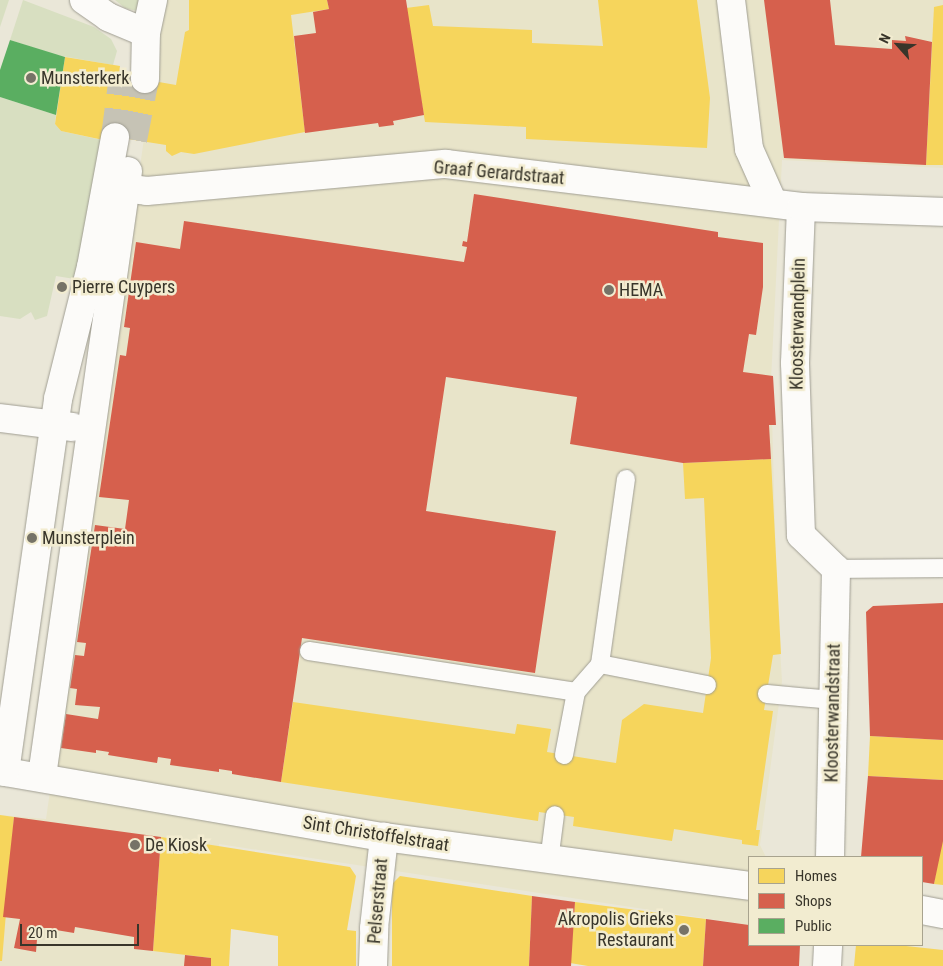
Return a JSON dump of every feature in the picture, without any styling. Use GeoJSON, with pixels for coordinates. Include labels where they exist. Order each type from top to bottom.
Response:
{"type":"FeatureCollection","features":[{"type":"Feature","properties":{"kind":"street"},"geometry":{"type":"LineString","coordinates":[[84,0],[108,17],[146,34]]}},
{"type":"Feature","properties":{"kind":"street"},"geometry":{"type":"LineString","coordinates":[[145,79],[146,34],[153,0]]}},
{"type":"Feature","properties":{"kind":"street"},"geometry":{"type":"LineString","coordinates":[[731,0],[748,149],[773,203]]}},
{"type":"Feature","properties":{"kind":"street"},"geometry":{"type":"LineString","coordinates":[[42,776],[90,429],[116,188],[124,139]]}},
{"type":"Feature","properties":{"kind":"street","name":"Graaf Gerardstraat"},"geometry":{"type":"LineString","coordinates":[[116,188],[164,190],[446,164],[801,207]]}},
{"type":"Feature","properties":{"kind":"street"},"geometry":{"type":"LineString","coordinates":[[2,771],[58,399],[92,267],[116,188]]}},
{"type":"Feature","properties":{"kind":"street"},"geometry":{"type":"LineString","coordinates":[[801,207],[943,212]]}},
{"type":"Feature","properties":{"kind":"street","name":"Kloosterwandplein"},"geometry":{"type":"LineString","coordinates":[[801,207],[795,363],[801,535],[836,569]]}},
{"type":"Feature","properties":{"kind":"street"},"geometry":{"type":"LineString","coordinates":[[0,418],[90,429]]}},
{"type":"Feature","properties":{"kind":"street","name":"Kloosterwandstraat"},"geometry":{"type":"LineString","coordinates":[[830,856],[836,569]]}},
{"type":"Feature","properties":{"kind":"street","name":"Sint Christoffelstraat"},"geometry":{"type":"LineString","coordinates":[[2,771],[42,776],[384,837],[514,856],[748,886]]}},
{"type":"Feature","properties":{"kind":"street","name":"Pelserstraat"},"geometry":{"type":"LineString","coordinates":[[373,966],[374,928],[384,837]]}},
{"type":"Feature","properties":{"kind":"street"},"geometry":{"type":"LineString","coordinates":[[923,910],[943,914]]}},
{"type":"Feature","properties":{"kind":"street"},"geometry":{"type":"LineString","coordinates":[[827,966],[828,946]]}},
{"type":"Feature","properties":{"kind":"lane"},"geometry":{"type":"LineString","coordinates":[[564,755],[576,692],[600,664],[626,479]]}},
{"type":"Feature","properties":{"kind":"lane"},"geometry":{"type":"LineString","coordinates":[[836,569],[943,568]]}},
{"type":"Feature","properties":{"kind":"lane"},"geometry":{"type":"LineString","coordinates":[[309,651],[576,692]]}},
{"type":"Feature","properties":{"kind":"lane"},"geometry":{"type":"LineString","coordinates":[[600,664],[707,686]]}},
{"type":"Feature","properties":{"kind":"lane"},"geometry":{"type":"LineString","coordinates":[[767,694],[833,700]]}},
{"type":"Feature","properties":{"kind":"lane"},"geometry":{"type":"LineString","coordinates":[[549,860],[555,814]]}},
{"type":"Feature","properties":{"kind":"shaded area"},"geometry":{"type":"Polygon","coordinates":[[[164,0],[943,0],[943,168],[782,160],[771,380],[777,600],[782,681],[760,845],[766,856],[748,856],[748,925],[219,844],[212,966],[0,966],[0,815],[46,819],[164,0]]]}},
{"type":"Feature","properties":{"kind":"green space"},"geometry":{"type":"Polygon","coordinates":[[[0,0],[9,0],[0,27],[0,0]]]}},
{"type":"Feature","properties":{"kind":"green space"},"geometry":{"type":"Polygon","coordinates":[[[23,0],[94,27],[111,39],[117,51],[113,65],[56,55],[10,40],[23,0]]]}},
{"type":"Feature","properties":{"kind":"green space"},"geometry":{"type":"Polygon","coordinates":[[[115,0],[146,0],[137,11],[125,8],[115,0]]]}},
{"type":"Feature","properties":{"kind":"green space"},"geometry":{"type":"Polygon","coordinates":[[[0,97],[56,115],[55,124],[61,131],[102,140],[81,280],[56,276],[47,316],[35,320],[31,312],[20,319],[0,316],[0,97]]]}},
{"type":"Feature","properties":{"kind":"building: Homes"},"geometry":{"type":"Polygon","coordinates":[[[189,0],[327,0],[329,9],[291,15],[305,132],[194,154],[181,152],[172,156],[166,151],[166,145],[109,136],[108,141],[61,131],[55,124],[65,57],[120,66],[119,75],[176,85],[185,32],[189,30],[189,0]]]}},
{"type":"Feature","properties":{"kind":"building: Homes"},"geometry":{"type":"Polygon","coordinates":[[[598,0],[697,0],[710,98],[707,148],[526,139],[526,127],[425,122],[406,8],[429,5],[433,26],[532,30],[532,43],[603,46],[598,0]]]}},
{"type":"Feature","properties":{"kind":"building: Homes"},"geometry":{"type":"Polygon","coordinates":[[[943,5],[943,165],[926,165],[934,7],[943,5]]]}},
{"type":"Feature","properties":{"kind":"building: Homes"},"geometry":{"type":"Polygon","coordinates":[[[771,459],[781,654],[773,655],[764,710],[773,711],[756,830],[760,830],[758,846],[742,844],[742,840],[674,829],[672,841],[573,826],[574,817],[539,812],[538,821],[281,782],[293,702],[515,734],[517,724],[551,729],[547,752],[616,763],[622,720],[644,704],[703,713],[711,658],[704,498],[685,499],[683,463],[771,459]]]}},
{"type":"Feature","properties":{"kind":"building: Homes"},"geometry":{"type":"Polygon","coordinates":[[[870,736],[943,740],[943,780],[868,776],[870,736]]]}},
{"type":"Feature","properties":{"kind":"building: Homes"},"geometry":{"type":"Polygon","coordinates":[[[0,815],[14,817],[2,961],[0,961],[0,815]]]}},
{"type":"Feature","properties":{"kind":"building: Homes"},"geometry":{"type":"Polygon","coordinates":[[[161,837],[350,867],[356,876],[347,930],[356,931],[356,966],[278,966],[278,936],[231,929],[229,966],[211,966],[211,958],[153,951],[161,837]]]}},
{"type":"Feature","properties":{"kind":"building: Homes"},"geometry":{"type":"Polygon","coordinates":[[[941,841],[943,841],[943,885],[934,884],[941,841]]]}},
{"type":"Feature","properties":{"kind":"building: Homes"},"geometry":{"type":"Polygon","coordinates":[[[400,876],[532,896],[529,966],[392,966],[392,884],[400,876]]]}},
{"type":"Feature","properties":{"kind":"building: Homes"},"geometry":{"type":"Polygon","coordinates":[[[575,902],[706,919],[703,966],[588,966],[570,963],[575,902]]]}},
{"type":"Feature","properties":{"kind":"building: Homes"},"geometry":{"type":"Polygon","coordinates":[[[856,946],[906,946],[943,950],[943,966],[854,966],[856,946]]]}},
{"type":"Feature","properties":{"kind":"building: Shops"},"geometry":{"type":"Polygon","coordinates":[[[327,0],[406,0],[424,115],[393,121],[394,125],[379,127],[378,123],[305,133],[294,36],[316,33],[313,12],[329,9],[327,0]]]}},
{"type":"Feature","properties":{"kind":"building: Shops"},"geometry":{"type":"Polygon","coordinates":[[[764,0],[830,0],[835,45],[892,49],[892,40],[906,41],[905,36],[932,42],[926,165],[784,158],[764,0]]]}},
{"type":"Feature","properties":{"kind":"building: Shops"},"geometry":{"type":"Polygon","coordinates":[[[474,194],[718,232],[718,237],[763,243],[763,287],[756,335],[749,334],[743,372],[773,376],[776,425],[769,425],[771,459],[683,463],[570,444],[577,397],[446,377],[426,511],[556,531],[535,673],[302,638],[281,782],[232,774],[232,771],[219,769],[219,772],[170,765],[171,759],[158,757],[157,763],[108,755],[109,752],[96,750],[96,753],[61,748],[66,714],[98,719],[100,707],[75,705],[77,689],[70,688],[75,655],[84,656],[86,643],[77,642],[95,525],[125,529],[129,500],[99,497],[120,355],[126,356],[130,328],[124,327],[136,242],[180,249],[184,221],[464,262],[467,247],[462,246],[463,241],[467,242],[474,194]]]}},
{"type":"Feature","properties":{"kind":"building: Shops"},"geometry":{"type":"Polygon","coordinates":[[[943,603],[943,740],[870,736],[866,612],[873,606],[943,603]]]}},
{"type":"Feature","properties":{"kind":"building: Shops"},"geometry":{"type":"Polygon","coordinates":[[[868,776],[943,780],[943,841],[934,884],[923,882],[923,856],[861,856],[868,776]]]}},
{"type":"Feature","properties":{"kind":"building: Shops"},"geometry":{"type":"Polygon","coordinates":[[[14,817],[161,837],[153,951],[134,949],[134,937],[75,927],[74,933],[38,927],[36,952],[14,948],[20,919],[3,917],[14,817]]]}},
{"type":"Feature","properties":{"kind":"building: Shops"},"geometry":{"type":"Polygon","coordinates":[[[532,896],[575,902],[571,966],[529,966],[532,896]]]}},
{"type":"Feature","properties":{"kind":"building: Shops"},"geometry":{"type":"Polygon","coordinates":[[[706,919],[748,925],[748,946],[800,946],[799,966],[703,966],[706,919]]]}},
{"type":"Feature","properties":{"kind":"building: Shops"},"geometry":{"type":"Polygon","coordinates":[[[185,955],[211,958],[211,966],[184,966],[185,955]]]}},
{"type":"Feature","properties":{"kind":"building: Public","name":"Munsterkerk"},"geometry":{"type":"Polygon","coordinates":[[[10,40],[65,57],[56,115],[0,97],[0,70],[10,40]]]}},
{"type":"Feature","properties":{"kind":"tunnel"},"geometry":{"type":"LineString","coordinates":[[115,137],[123,76]]}},
{"type":"Feature","properties":{"kind":"tunnel"},"geometry":{"type":"LineString","coordinates":[[133,140],[145,79]]}},
{"type":"Feature","properties":{"kind":"place","name":"Munsterkerk"},"geometry":{"type":"Point","coordinates":[31,78]}},
{"type":"Feature","properties":{"kind":"place","name":"Pierre Cuypers"},"geometry":{"type":"Point","coordinates":[62,287]}},
{"type":"Feature","properties":{"kind":"place","name":"HEMA"},"geometry":{"type":"Point","coordinates":[609,290]}},
{"type":"Feature","properties":{"kind":"place","name":"Munsterplein"},"geometry":{"type":"Point","coordinates":[32,538]}},
{"type":"Feature","properties":{"kind":"place","name":"De Kiosk"},"geometry":{"type":"Point","coordinates":[135,845]}},
{"type":"Feature","properties":{"kind":"place","name":"Akropolis Grieks Restaurant"},"geometry":{"type":"Point","coordinates":[684,930]}}]}
